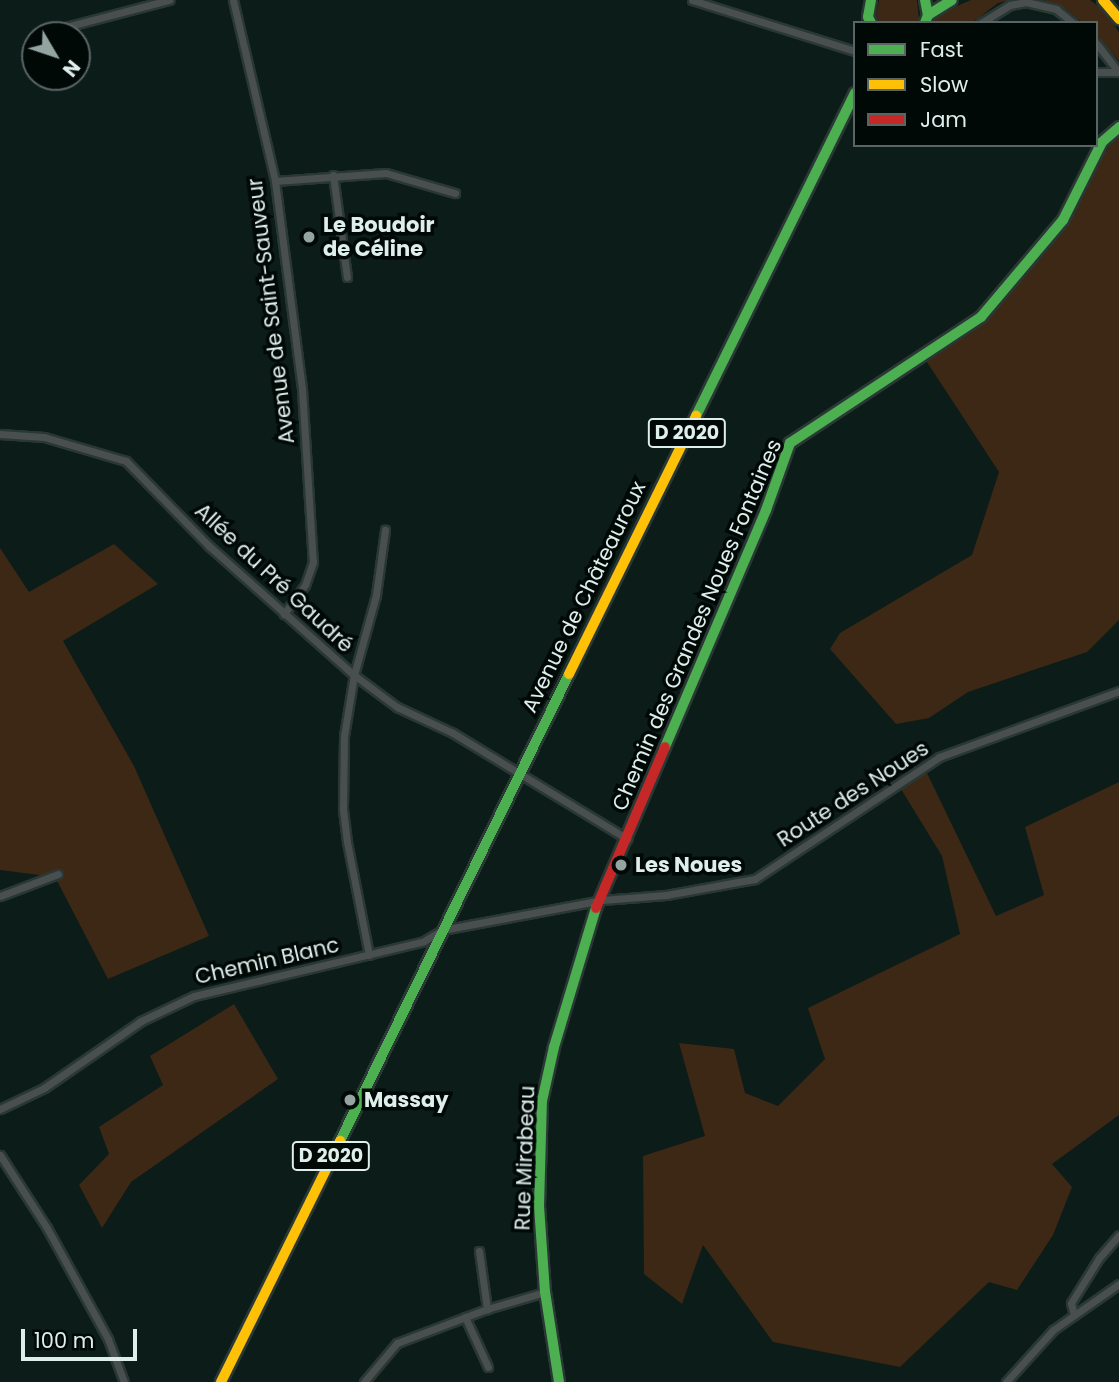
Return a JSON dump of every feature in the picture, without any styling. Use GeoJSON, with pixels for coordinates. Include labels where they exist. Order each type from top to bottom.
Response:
{"type":"FeatureCollection","features":[{"type":"Feature","properties":{"kind":"main road"},"geometry":{"type":"LineString","coordinates":[[925,0],[926,19]]}},
{"type":"Feature","properties":{"kind":"main road"},"geometry":{"type":"LineString","coordinates":[[926,19],[952,0]]}},
{"type":"Feature","properties":{"kind":"main road"},"geometry":{"type":"LineString","coordinates":[[1103,0],[1119,19]]}},
{"type":"Feature","properties":{"kind":"main road"},"geometry":{"type":"LineString","coordinates":[[869,1],[871,21]]}},
{"type":"Feature","properties":{"kind":"main road","name":"Avenue de Châteauroux"},"geometry":{"type":"LineString","coordinates":[[442,930],[853,97]]}},
{"type":"Feature","properties":{"kind":"main road","name":"Chemin des Grandes Noues Fontaines"},"geometry":{"type":"LineString","coordinates":[[602,900],[765,510],[790,443],[981,317],[1063,220],[1085,181],[1098,148],[1119,127]]}},
{"type":"Feature","properties":{"kind":"main road","name":"Rue Mirabeau"},"geometry":{"type":"LineString","coordinates":[[559,1382],[545,1292],[539,1206],[542,1101],[593,915],[602,900]]}},
{"type":"Feature","properties":{"kind":"main road","name":"D 2020"},"geometry":{"type":"LineString","coordinates":[[221,1382],[442,930]]}},
{"type":"Feature","properties":{"kind":"street"},"geometry":{"type":"LineString","coordinates":[[89,21],[169,0]]}},
{"type":"Feature","properties":{"kind":"street","name":"Avenue de Saint-Sauveur"},"geometry":{"type":"LineString","coordinates":[[233,0],[275,181],[302,389],[313,562],[305,585],[284,614]]}},
{"type":"Feature","properties":{"kind":"street"},"geometry":{"type":"LineString","coordinates":[[692,0],[853,50]]}},
{"type":"Feature","properties":{"kind":"street"},"geometry":{"type":"LineString","coordinates":[[984,21],[1010,5],[1026,2],[1056,9],[1071,21]]}},
{"type":"Feature","properties":{"kind":"street"},"geometry":{"type":"LineString","coordinates":[[1098,46],[1119,72]]}},
{"type":"Feature","properties":{"kind":"street"},"geometry":{"type":"LineString","coordinates":[[1098,72],[1119,72]]}},
{"type":"Feature","properties":{"kind":"street"},"geometry":{"type":"LineString","coordinates":[[275,181],[386,173],[455,193]]}},
{"type":"Feature","properties":{"kind":"street"},"geometry":{"type":"LineString","coordinates":[[333,175],[347,277]]}},
{"type":"Feature","properties":{"kind":"street","name":"Allée du Pré Gaudré"},"geometry":{"type":"LineString","coordinates":[[0,433],[44,437],[126,461],[209,546],[354,675],[397,707],[453,733],[627,839]]}},
{"type":"Feature","properties":{"kind":"street"},"geometry":{"type":"LineString","coordinates":[[369,955],[343,808],[344,736],[354,675],[376,595],[385,530]]}},
{"type":"Feature","properties":{"kind":"street","name":"Route des Noues"},"geometry":{"type":"LineString","coordinates":[[442,930],[602,900],[666,895],[755,879],[939,757],[1119,691]]}},
{"type":"Feature","properties":{"kind":"street"},"geometry":{"type":"LineString","coordinates":[[0,896],[58,874]]}},
{"type":"Feature","properties":{"kind":"street","name":"Chemin Blanc"},"geometry":{"type":"LineString","coordinates":[[0,1109],[44,1088],[141,1021],[194,996],[424,941],[442,930]]}},
{"type":"Feature","properties":{"kind":"street"},"geometry":{"type":"LineString","coordinates":[[0,1155],[47,1228],[102,1328],[124,1382]]}},
{"type":"Feature","properties":{"kind":"street"},"geometry":{"type":"LineString","coordinates":[[1074,1315],[1071,1303],[1098,1258],[1119,1235]]}},
{"type":"Feature","properties":{"kind":"street"},"geometry":{"type":"LineString","coordinates":[[479,1251],[487,1309]]}},
{"type":"Feature","properties":{"kind":"street"},"geometry":{"type":"LineString","coordinates":[[1006,1382],[1053,1330],[1119,1284]]}},
{"type":"Feature","properties":{"kind":"street"},"geometry":{"type":"LineString","coordinates":[[364,1382],[397,1343],[487,1309],[545,1292]]}},
{"type":"Feature","properties":{"kind":"street"},"geometry":{"type":"LineString","coordinates":[[466,1317],[488,1367]]}},
{"type":"Feature","properties":{"kind":"shaded area"},"geometry":{"type":"Polygon","coordinates":[[[879,0],[917,0],[918,21],[878,21],[876,15],[879,0]]]}},
{"type":"Feature","properties":{"kind":"shaded area"},"geometry":{"type":"Polygon","coordinates":[[[971,0],[1010,0],[998,3],[975,21],[933,21],[941,13],[971,0]]]}},
{"type":"Feature","properties":{"kind":"shaded area"},"geometry":{"type":"Polygon","coordinates":[[[1044,0],[1090,0],[1103,10],[1119,32],[1119,61],[1098,37],[1098,21],[1081,21],[1066,9],[1044,0]]]}},
{"type":"Feature","properties":{"kind":"shaded area"},"geometry":{"type":"Polygon","coordinates":[[[1119,130],[1119,620],[1087,652],[968,692],[929,718],[896,724],[830,649],[840,633],[972,555],[999,472],[923,356],[981,311],[1061,224],[1119,130]]]}},
{"type":"Feature","properties":{"kind":"shaded area"},"geometry":{"type":"Polygon","coordinates":[[[114,544],[158,584],[63,641],[134,766],[209,936],[108,979],[55,877],[0,870],[0,548],[29,592],[114,544]]]}},
{"type":"Feature","properties":{"kind":"shaded area"},"geometry":{"type":"Polygon","coordinates":[[[926,771],[996,916],[1044,895],[1025,827],[1119,782],[1119,1115],[1052,1164],[1072,1187],[1053,1235],[1017,1290],[989,1282],[900,1367],[773,1342],[703,1245],[682,1304],[644,1274],[643,1156],[705,1136],[679,1043],[734,1049],[745,1093],[778,1106],[825,1059],[808,1008],[960,934],[942,856],[901,789],[926,771]]]}},
{"type":"Feature","properties":{"kind":"shaded area"},"geometry":{"type":"Polygon","coordinates":[[[234,1004],[278,1079],[131,1182],[102,1228],[79,1185],[109,1154],[99,1127],[163,1085],[150,1056],[234,1004]]]}},
{"type":"Feature","properties":{"kind":"traffic: fast"},"geometry":{"type":"LineString","coordinates":[[870,21],[868,17],[871,0]]}},
{"type":"Feature","properties":{"kind":"traffic: fast"},"geometry":{"type":"LineString","coordinates":[[925,0],[928,15],[926,21]]}},
{"type":"Feature","properties":{"kind":"traffic: fast"},"geometry":{"type":"LineString","coordinates":[[928,15],[952,0]]}},
{"type":"Feature","properties":{"kind":"traffic: fast"},"geometry":{"type":"LineString","coordinates":[[696,416],[853,97]]}},
{"type":"Feature","properties":{"kind":"traffic: fast"},"geometry":{"type":"LineString","coordinates":[[665,747],[766,510],[790,443],[981,317],[1063,220],[1102,142],[1119,127]]}},
{"type":"Feature","properties":{"kind":"traffic: fast"},"geometry":{"type":"LineString","coordinates":[[340,1141],[569,674]]}},
{"type":"Feature","properties":{"kind":"traffic: fast"},"geometry":{"type":"LineString","coordinates":[[559,1382],[545,1292],[539,1206],[542,1101],[554,1047],[596,908]]}},
{"type":"Feature","properties":{"kind":"traffic: slow"},"geometry":{"type":"LineString","coordinates":[[1103,0],[1119,19]]}},
{"type":"Feature","properties":{"kind":"traffic: slow"},"geometry":{"type":"LineString","coordinates":[[569,674],[696,416]]}},
{"type":"Feature","properties":{"kind":"traffic: slow"},"geometry":{"type":"LineString","coordinates":[[221,1382],[340,1141]]}},
{"type":"Feature","properties":{"kind":"traffic: jam"},"geometry":{"type":"LineString","coordinates":[[596,908],[665,747]]}},
{"type":"Feature","properties":{"kind":"place","name":"Le Boudoir de Céline"},"geometry":{"type":"Point","coordinates":[309,237]}},
{"type":"Feature","properties":{"kind":"place","name":"Les Noues"},"geometry":{"type":"Point","coordinates":[621,865]}},
{"type":"Feature","properties":{"kind":"place","name":"Massay"},"geometry":{"type":"Point","coordinates":[350,1100]}}]}
